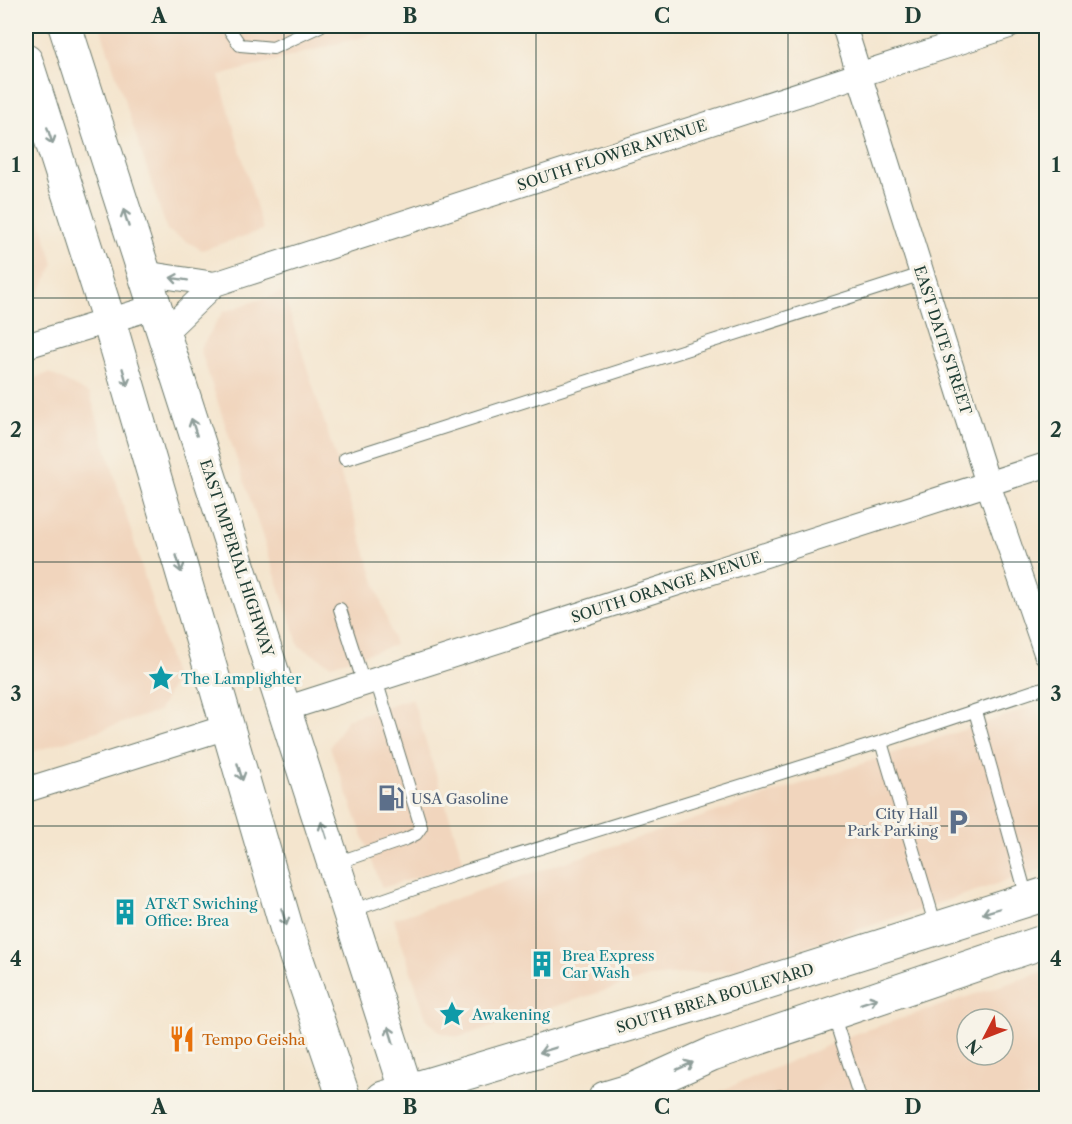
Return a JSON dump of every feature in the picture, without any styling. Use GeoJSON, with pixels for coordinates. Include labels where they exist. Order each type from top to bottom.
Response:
{"type":"FeatureCollection","features":[{"type":"Feature","properties":{"kind":"main road","name":"EAST IMPERIAL HIGHWAY"},"geometry":{"type":"LineString","coordinates":[[65,26],[335,863],[400,1096]]}},
{"type":"Feature","properties":{"kind":"main road"},"geometry":{"type":"LineString","coordinates":[[26,61],[109,321],[287,930],[344,1098]]}},
{"type":"Feature","properties":{"kind":"main road","name":"SOUTH BREA BOULEVARD"},"geometry":{"type":"LineString","coordinates":[[400,1096],[1037,897]]}},
{"type":"Feature","properties":{"kind":"main road"},"geometry":{"type":"LineString","coordinates":[[605,1098],[632,1090],[712,1054],[1047,941]]}},
{"type":"Feature","properties":{"kind":"street","name":"EAST DATE STREET"},"geometry":{"type":"LineString","coordinates":[[844,26],[988,484],[1047,653]]}},
{"type":"Feature","properties":{"kind":"street","name":"SOUTH FLOWER AVENUE"},"geometry":{"type":"LineString","coordinates":[[26,346],[109,321],[159,320],[214,284],[1009,26]]}},
{"type":"Feature","properties":{"kind":"street","name":"SOUTH FLOWER AVENUE"},"geometry":{"type":"LineString","coordinates":[[143,273],[214,284]]}},
{"type":"Feature","properties":{"kind":"street","name":"SOUTH ORANGE AVENUE"},"geometry":{"type":"LineString","coordinates":[[285,709],[1047,465]]}},
{"type":"Feature","properties":{"kind":"street"},"geometry":{"type":"LineString","coordinates":[[26,790],[226,727]]}},
{"type":"Feature","properties":{"kind":"lane"},"geometry":{"type":"LineString","coordinates":[[227,26],[240,45],[273,48],[320,26]]}},
{"type":"Feature","properties":{"kind":"lane"},"geometry":{"type":"LineString","coordinates":[[345,459],[922,274]]}},
{"type":"Feature","properties":{"kind":"lane"},"geometry":{"type":"LineString","coordinates":[[335,863],[406,839],[416,834],[421,827],[370,682],[340,609]]}},
{"type":"Feature","properties":{"kind":"lane"},"geometry":{"type":"LineString","coordinates":[[350,911],[498,861],[881,742],[1047,687]]}},
{"type":"Feature","properties":{"kind":"lane"},"geometry":{"type":"LineString","coordinates":[[975,711],[1037,897]]}},
{"type":"Feature","properties":{"kind":"lane"},"geometry":{"type":"LineString","coordinates":[[881,742],[937,928]]}},
{"type":"Feature","properties":{"kind":"lane"},"geometry":{"type":"LineString","coordinates":[[833,1013],[860,1098]]}},
{"type":"Feature","properties":{"kind":"lane"},"geometry":{"type":"LineString","coordinates":[[770,1098],[782,1098]]}},
{"type":"Feature","properties":{"kind":"shaded area"},"geometry":{"type":"Polygon","coordinates":[[[100,26],[402,26],[219,76],[263,230],[202,250],[167,230],[100,26]]]}},
{"type":"Feature","properties":{"kind":"shaded area"},"geometry":{"type":"Polygon","coordinates":[[[26,176],[54,264],[33,304],[26,307],[26,176]]]}},
{"type":"Feature","properties":{"kind":"shaded area"},"geometry":{"type":"Polygon","coordinates":[[[283,292],[395,645],[331,665],[299,646],[200,349],[223,312],[283,292]]]}},
{"type":"Feature","properties":{"kind":"shaded area"},"geometry":{"type":"Polygon","coordinates":[[[49,373],[90,394],[175,679],[159,711],[26,754],[26,381],[49,373]]]}},
{"type":"Feature","properties":{"kind":"shaded area"},"geometry":{"type":"Polygon","coordinates":[[[412,698],[464,863],[382,888],[330,747],[347,719],[412,698]]]}},
{"type":"Feature","properties":{"kind":"shaded area"},"geometry":{"type":"Polygon","coordinates":[[[1036,706],[1046,741],[1046,868],[738,969],[648,977],[459,1037],[441,1033],[426,1018],[394,919],[1036,706]]]}},
{"type":"Feature","properties":{"kind":"shaded area"},"geometry":{"type":"Polygon","coordinates":[[[1046,971],[1046,1098],[704,1098],[857,1033],[1046,971]]]}},
{"type":"Feature","properties":{"kind":"place","name":"The Lamplighter"},"geometry":{"type":"Point","coordinates":[161,678]}},
{"type":"Feature","properties":{"kind":"place","name":"USA Gasoline"},"geometry":{"type":"Point","coordinates":[391,798]}},
{"type":"Feature","properties":{"kind":"place","name":"City Hall Park Parking"},"geometry":{"type":"Point","coordinates":[958,822]}},
{"type":"Feature","properties":{"kind":"place","name":"AT&T Swiching Office: Brea"},"geometry":{"type":"Point","coordinates":[125,912]}},
{"type":"Feature","properties":{"kind":"place","name":"Brea Express Car Wash"},"geometry":{"type":"Point","coordinates":[542,964]}},
{"type":"Feature","properties":{"kind":"place","name":"Awakening"},"geometry":{"type":"Point","coordinates":[452,1014]}},
{"type":"Feature","properties":{"kind":"place","name":"Tempo Geisha"},"geometry":{"type":"Point","coordinates":[182,1039]}}]}
